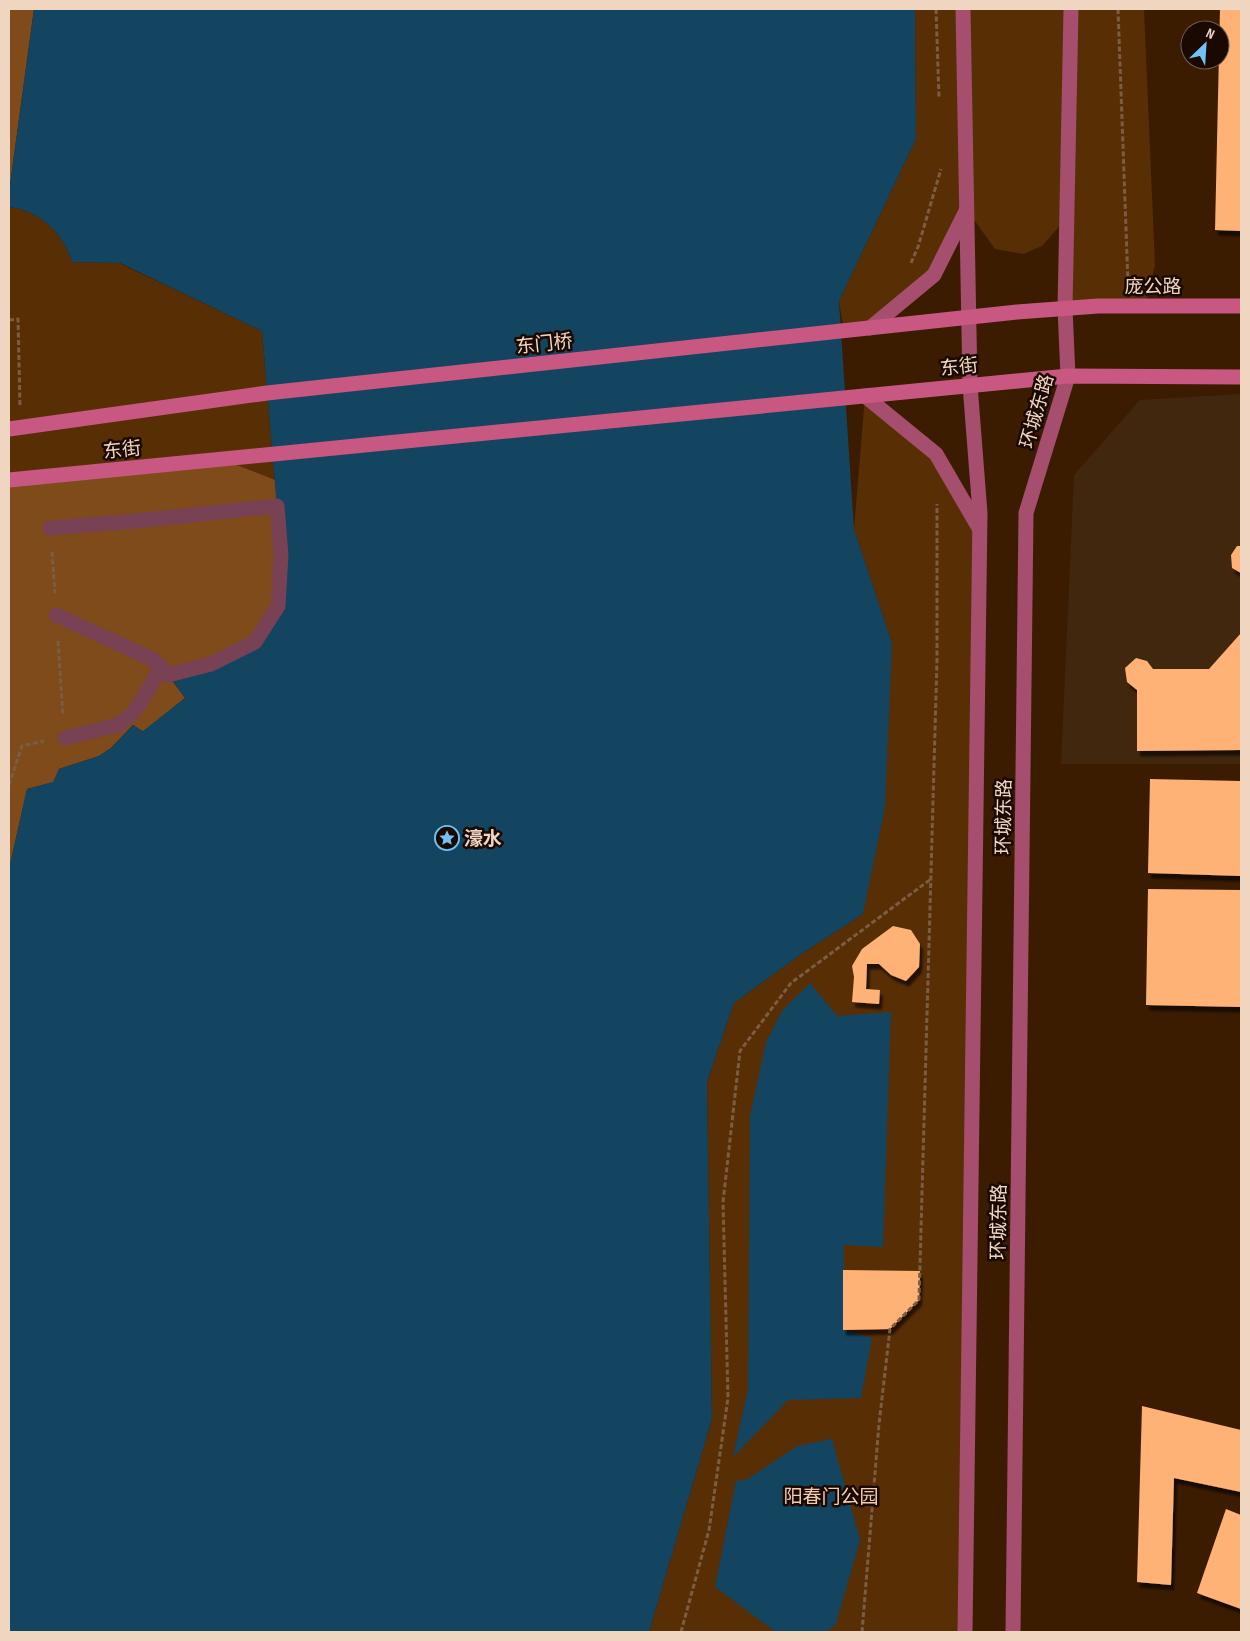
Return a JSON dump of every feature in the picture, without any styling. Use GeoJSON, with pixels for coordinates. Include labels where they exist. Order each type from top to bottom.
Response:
{"type":"FeatureCollection","features":[{"type":"Feature","properties":{"kind":"main road","name":"环城东路"},"geometry":{"type":"LineString","coordinates":[[963,9],[970,385],[980,512],[964,1632]]}},
{"type":"Feature","properties":{"kind":"main road","name":"环城东路"},"geometry":{"type":"LineString","coordinates":[[1013,1632],[1026,513],[1068,376],[1065,308],[1071,9]]}},
{"type":"Feature","properties":{"kind":"main road"},"geometry":{"type":"LineString","coordinates":[[863,329],[934,275],[967,210]]}},
{"type":"Feature","properties":{"kind":"main road","name":"庞公路"},"geometry":{"type":"LineString","coordinates":[[1065,308],[1098,306],[1241,306]]}},
{"type":"Feature","properties":{"kind":"main road"},"geometry":{"type":"LineString","coordinates":[[863,329],[1065,308]]}},
{"type":"Feature","properties":{"kind":"main road","name":"东门桥"},"geometry":{"type":"LineString","coordinates":[[236,398],[863,329]]}},
{"type":"Feature","properties":{"kind":"main road"},"geometry":{"type":"LineString","coordinates":[[1068,376],[1241,377]]}},
{"type":"Feature","properties":{"kind":"main road","name":"东街"},"geometry":{"type":"LineString","coordinates":[[9,480],[1068,376]]}},
{"type":"Feature","properties":{"kind":"main road"},"geometry":{"type":"LineString","coordinates":[[860,396],[936,454],[979,528]]}},
{"type":"Feature","properties":{"kind":"main road","name":"东街"},"geometry":{"type":"LineString","coordinates":[[9,428],[236,398]]}},
{"type":"Feature","properties":{"kind":"street"},"geometry":{"type":"LineString","coordinates":[[50,528],[277,506],[281,555],[278,606],[255,642],[211,664],[168,675],[152,660],[56,615]]}},
{"type":"Feature","properties":{"kind":"street"},"geometry":{"type":"LineString","coordinates":[[65,738],[118,726],[132,714],[161,667]]}},
{"type":"Feature","properties":{"kind":"path"},"geometry":{"type":"LineString","coordinates":[[936,9],[939,103]]}},
{"type":"Feature","properties":{"kind":"path"},"geometry":{"type":"LineString","coordinates":[[1118,9],[1128,306]]}},
{"type":"Feature","properties":{"kind":"path"},"geometry":{"type":"LineString","coordinates":[[910,264],[918,247],[939,178],[941,160]]}},
{"type":"Feature","properties":{"kind":"path"},"geometry":{"type":"LineString","coordinates":[[9,320],[18,319],[20,411],[24,426]]}},
{"type":"Feature","properties":{"kind":"path"},"geometry":{"type":"LineString","coordinates":[[862,1632],[879,1424],[890,1329],[919,1300],[938,659],[936,500]]}},
{"type":"Feature","properties":{"kind":"path"},"geometry":{"type":"LineString","coordinates":[[681,1632],[708,1530],[728,1398],[723,1202],[740,1051],[791,983],[931,878]]}},
{"type":"Feature","properties":{"kind":"shaded area"},"geometry":{"type":"Polygon","coordinates":[[[9,9],[34,9],[9,192],[9,9]]]}},
{"type":"Feature","properties":{"kind":"shaded area"},"geometry":{"type":"Polygon","coordinates":[[[1241,394],[1241,764],[1061,764],[1074,475],[1140,400],[1241,394]]]}},
{"type":"Feature","properties":{"kind":"shaded area"},"geometry":{"type":"Polygon","coordinates":[[[221,459],[275,480],[281,555],[278,606],[255,642],[169,676],[185,698],[143,732],[133,725],[111,748],[99,756],[59,769],[54,782],[27,789],[9,869],[9,480],[221,459]]]}},
{"type":"Feature","properties":{"kind":"green space"},"geometry":{"type":"Polygon","coordinates":[[[915,9],[1144,9],[1155,265],[1145,306],[1065,308],[1064,221],[1042,246],[1023,254],[995,249],[967,210],[934,275],[870,328],[844,331],[839,301],[916,139],[915,9]]]}},
{"type":"Feature","properties":{"kind":"green space"},"geometry":{"type":"Polygon","coordinates":[[[9,207],[28,212],[50,226],[61,239],[72,262],[119,263],[262,331],[281,555],[27,789],[9,869],[9,207]]]}},
{"type":"Feature","properties":{"kind":"green space","name":"阳春门公园"},"geometry":{"type":"Polygon","coordinates":[[[865,396],[936,454],[979,528],[965,1632],[649,1632],[712,1419],[707,1082],[734,1003],[800,955],[863,914],[892,643],[854,529],[865,396]]]}},
{"type":"Feature","properties":{"kind":"water","name":"濠水"},"geometry":{"type":"Polygon","coordinates":[[[34,9],[915,9],[916,139],[839,301],[854,529],[892,643],[885,807],[863,914],[800,955],[734,1003],[707,1082],[712,1419],[649,1632],[9,1632],[9,869],[27,789],[53,782],[59,769],[99,756],[111,748],[133,725],[143,731],[185,698],[168,675],[255,642],[278,606],[281,555],[262,331],[120,263],[72,262],[61,239],[50,226],[28,212],[9,207],[9,192],[34,9]]]}},
{"type":"Feature","properties":{"kind":"water"},"geometry":{"type":"Polygon","coordinates":[[[810,983],[837,1016],[891,1012],[883,1247],[844,1245],[843,1330],[872,1338],[861,1398],[788,1400],[733,1457],[748,1389],[750,1116],[766,1042],[782,1011],[810,983]]]}},
{"type":"Feature","properties":{"kind":"water"},"geometry":{"type":"Polygon","coordinates":[[[832,1439],[860,1540],[836,1624],[826,1632],[776,1632],[715,1587],[736,1481],[748,1479],[797,1446],[832,1439]]]}},
{"type":"Feature","properties":{"kind":"building"},"geometry":{"type":"Polygon","coordinates":[[[1220,9],[1241,9],[1241,231],[1215,230],[1219,70],[1230,70],[1230,20],[1220,20],[1220,9]]]}},
{"type":"Feature","properties":{"kind":"building"},"geometry":{"type":"Polygon","coordinates":[[[1237,546],[1241,546],[1241,573],[1232,568],[1231,555],[1237,546]]]}},
{"type":"Feature","properties":{"kind":"building"},"geometry":{"type":"Polygon","coordinates":[[[1241,633],[1241,750],[1137,751],[1137,690],[1127,682],[1125,668],[1136,658],[1147,661],[1153,669],[1209,669],[1241,633]]]}},
{"type":"Feature","properties":{"kind":"building"},"geometry":{"type":"Polygon","coordinates":[[[1150,779],[1241,781],[1241,876],[1148,873],[1150,779]]]}},
{"type":"Feature","properties":{"kind":"building"},"geometry":{"type":"Polygon","coordinates":[[[1148,889],[1241,890],[1241,1007],[1146,1005],[1148,889]]]}},
{"type":"Feature","properties":{"kind":"building"},"geometry":{"type":"Polygon","coordinates":[[[893,926],[911,930],[920,944],[919,967],[906,981],[891,975],[879,964],[867,964],[866,989],[880,990],[879,1004],[852,1002],[854,977],[852,966],[862,949],[893,926]]]}},
{"type":"Feature","properties":{"kind":"building"},"geometry":{"type":"Polygon","coordinates":[[[843,1270],[920,1271],[919,1300],[890,1329],[843,1330],[843,1270]]]}},
{"type":"Feature","properties":{"kind":"building"},"geometry":{"type":"Polygon","coordinates":[[[1142,1406],[1241,1430],[1241,1492],[1174,1478],[1171,1585],[1137,1582],[1142,1406]]]}},
{"type":"Feature","properties":{"kind":"building"},"geometry":{"type":"Polygon","coordinates":[[[1226,1509],[1241,1515],[1241,1609],[1197,1593],[1226,1509]]]}},
{"type":"Feature","properties":{"kind":"place","name":"濠水"},"geometry":{"type":"Point","coordinates":[447,838]}}]}
